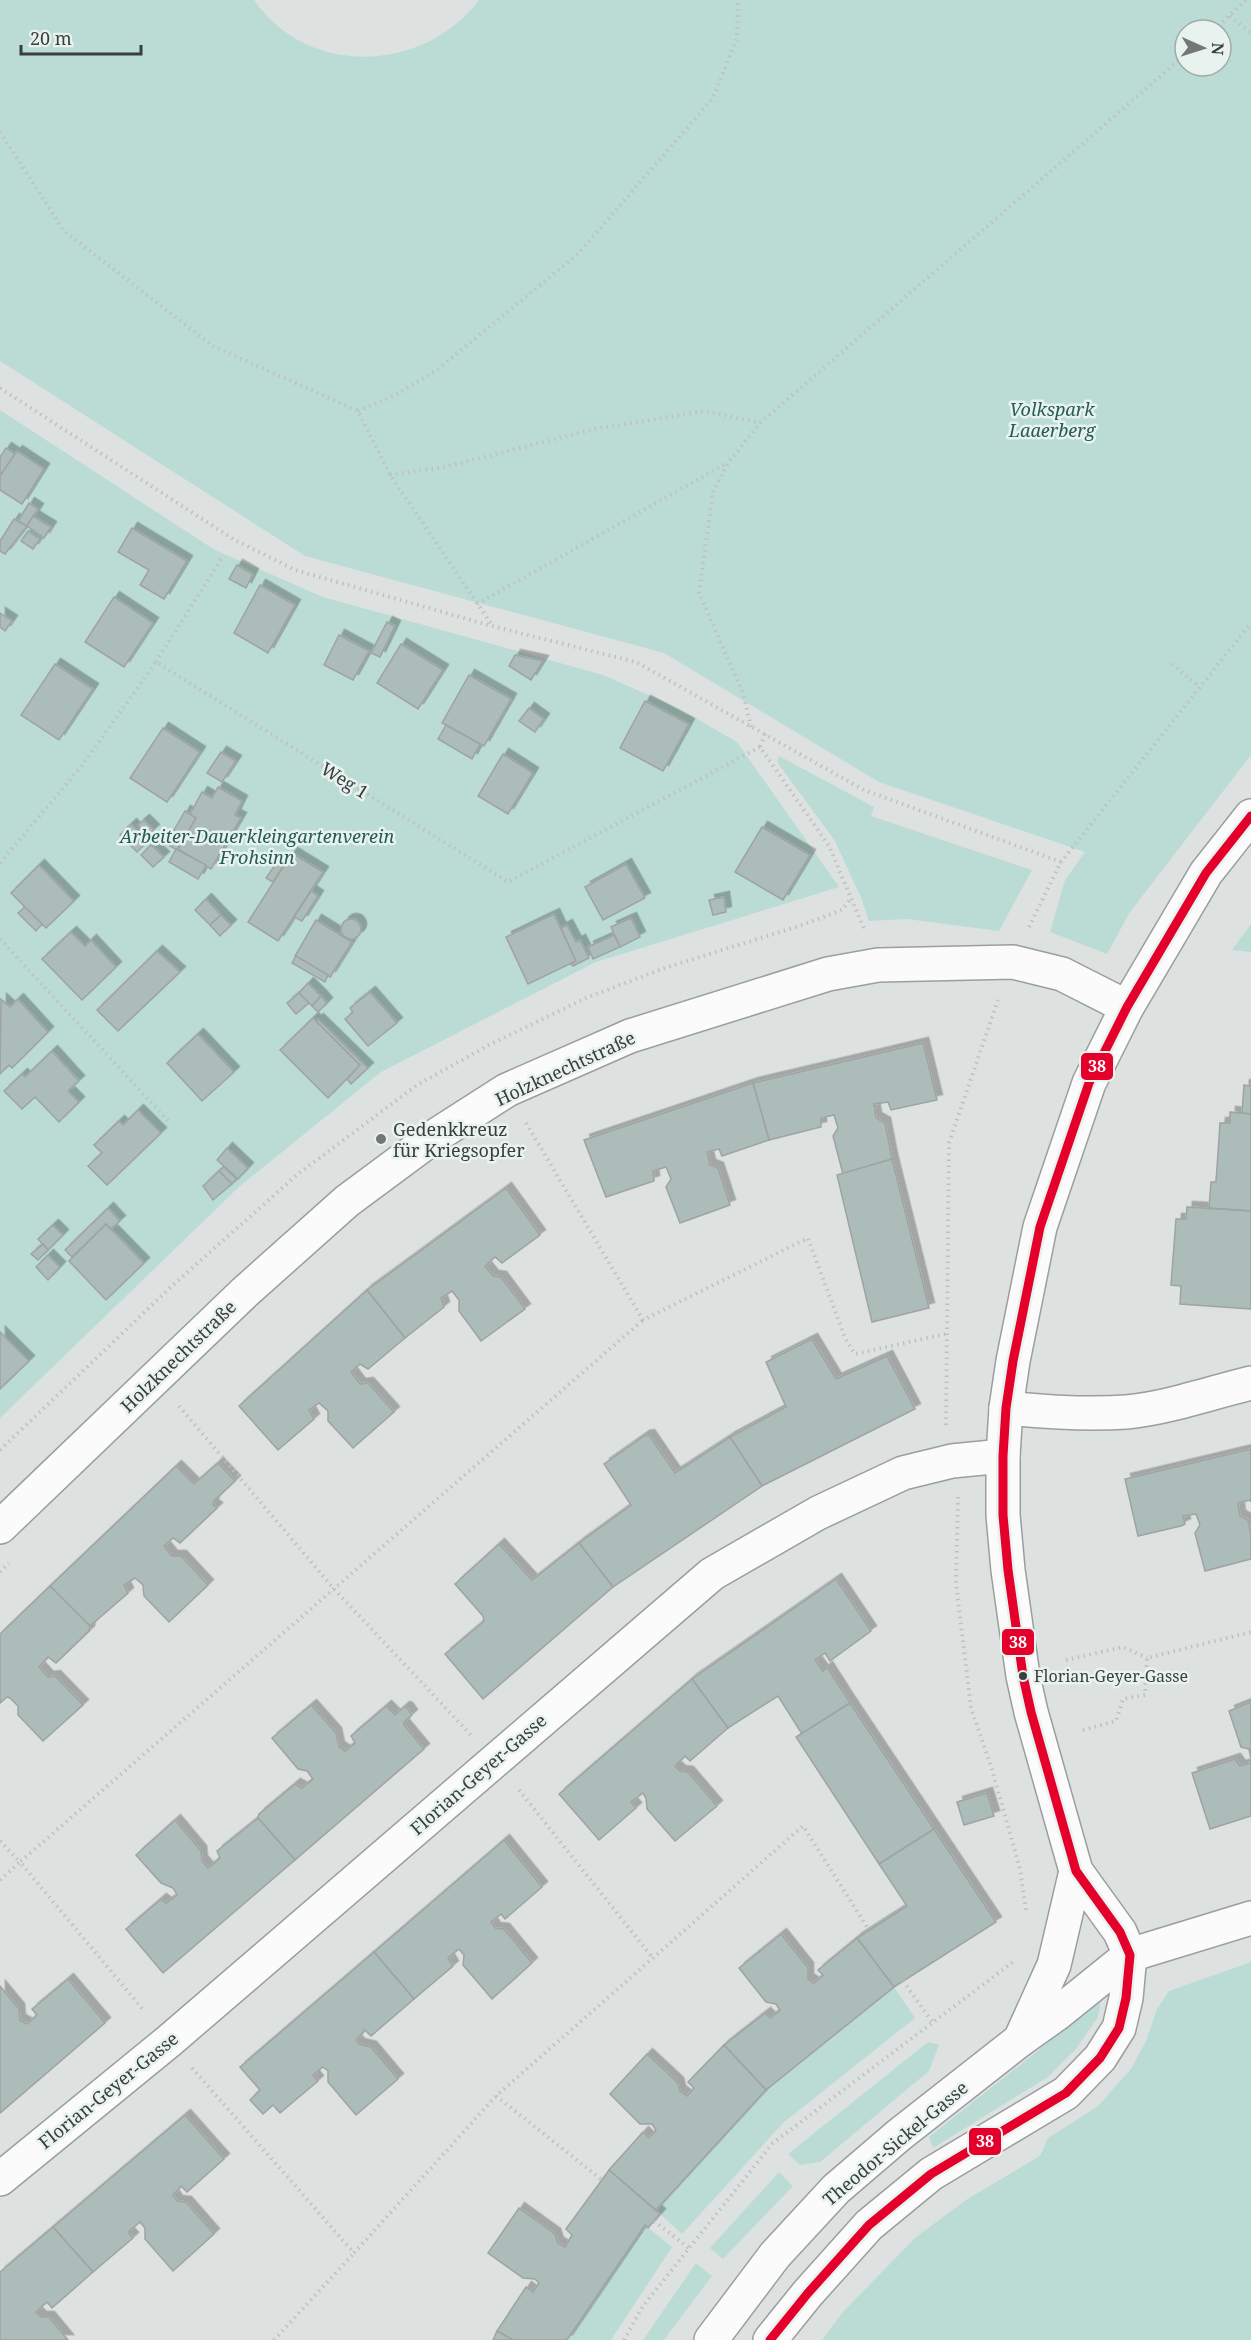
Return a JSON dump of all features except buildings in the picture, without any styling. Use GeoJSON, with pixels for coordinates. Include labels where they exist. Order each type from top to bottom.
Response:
{"type":"FeatureCollection","features":[{"type":"Feature","properties":{"kind":"street"},"geometry":{"type":"LineString","coordinates":[[770,2340],[808,2293],[869,2225],[931,2174],[1066,2093],[1100,2058],[1119,2028],[1126,1998],[1130,1955],[1120,1932],[1076,1871],[1023,1676],[1008,1570],[1003,1515],[1006,1408],[1040,1227],[1089,1083],[1127,1007],[1206,873],[1251,816]]}},
{"type":"Feature","properties":{"kind":"street","name":"Holzknechtstraße"},"geometry":{"type":"LineString","coordinates":[[0,1527],[245,1292],[347,1201],[432,1138],[507,1090],[630,1036],[828,974],[878,965],[1013,962],[1062,974],[1127,1007]]}},
{"type":"Feature","properties":{"kind":"street"},"geometry":{"type":"LineString","coordinates":[[1006,1408],[1059,1413],[1126,1412],[1152,1408],[1251,1383]]}},
{"type":"Feature","properties":{"kind":"street","name":"Florian-Geyer-Gasse"},"geometry":{"type":"LineString","coordinates":[[0,2179],[169,2041],[712,1574],[829,1508],[903,1473],[952,1461],[1003,1456]]}},
{"type":"Feature","properties":{"kind":"street"},"geometry":{"type":"LineString","coordinates":[[1020,2040],[1054,1965],[1076,1871]]}},
{"type":"Feature","properties":{"kind":"street"},"geometry":{"type":"LineString","coordinates":[[1130,1955],[1251,1918]]}},
{"type":"Feature","properties":{"kind":"street","name":"Theodor-Sickel-Gasse"},"geometry":{"type":"LineString","coordinates":[[711,2340],[775,2255],[836,2189],[899,2135],[1130,1955]]}},
{"type":"Feature","properties":{"kind":"path"},"geometry":{"type":"LineString","coordinates":[[358,411],[396,395],[438,369],[579,254],[713,98],[737,38],[738,0]]}},
{"type":"Feature","properties":{"kind":"path"},"geometry":{"type":"LineString","coordinates":[[1228,18],[1246,0]]}},
{"type":"Feature","properties":{"kind":"path"},"geometry":{"type":"LineString","coordinates":[[1230,16],[1251,33]]}},
{"type":"Feature","properties":{"kind":"path"},"geometry":{"type":"LineString","coordinates":[[751,727],[743,693],[699,592],[713,492],[728,463],[760,423],[1173,65]]}},
{"type":"Feature","properties":{"kind":"path"},"geometry":{"type":"LineString","coordinates":[[0,132],[64,231],[213,346],[358,411],[390,475],[492,626]]}},
{"type":"Feature","properties":{"kind":"path"},"geometry":{"type":"LineString","coordinates":[[0,388],[232,539],[295,570],[492,626],[636,662],[864,790],[1060,862]]}},
{"type":"Feature","properties":{"kind":"path"},"geometry":{"type":"LineString","coordinates":[[390,475],[445,467],[596,429],[705,411],[760,423]]}},
{"type":"Feature","properties":{"kind":"path"},"geometry":{"type":"LineString","coordinates":[[477,604],[728,463]]}},
{"type":"Feature","properties":{"kind":"path"},"geometry":{"type":"LineString","coordinates":[[0,863],[80,768],[156,662],[221,559]]}},
{"type":"Feature","properties":{"kind":"path"},"geometry":{"type":"LineString","coordinates":[[1013,962],[1060,862],[1251,623]]}},
{"type":"Feature","properties":{"kind":"path","name":"Weg 1"},"geometry":{"type":"LineString","coordinates":[[156,662],[508,882],[760,747]]}},
{"type":"Feature","properties":{"kind":"path"},"geometry":{"type":"LineString","coordinates":[[1172,664],[1200,687]]}},
{"type":"Feature","properties":{"kind":"path"},"geometry":{"type":"LineString","coordinates":[[765,734],[760,747],[829,846],[855,904],[878,965]]}},
{"type":"Feature","properties":{"kind":"path"},"geometry":{"type":"LineString","coordinates":[[0,939],[169,1122]]}},
{"type":"Feature","properties":{"kind":"path"},"geometry":{"type":"LineString","coordinates":[[952,1461],[944,1417],[949,1143],[999,996],[987,997]]}},
{"type":"Feature","properties":{"kind":"path"},"geometry":{"type":"LineString","coordinates":[[518,1125],[525,1121],[643,1320]]}},
{"type":"Feature","properties":{"kind":"path"},"geometry":{"type":"LineString","coordinates":[[0,1880],[643,1320],[808,1238],[845,1338],[855,1354],[945,1334]]}},
{"type":"Feature","properties":{"kind":"path"},"geometry":{"type":"LineString","coordinates":[[155,1378],[334,1589],[494,1760],[652,1957]]}},
{"type":"Feature","properties":{"kind":"path"},"geometry":{"type":"LineString","coordinates":[[958,1495],[956,1584],[971,1708],[991,1766],[1020,1869],[1026,1917]]}},
{"type":"Feature","properties":{"kind":"path"},"geometry":{"type":"LineString","coordinates":[[0,1572],[17,1556]]}},
{"type":"Feature","properties":{"kind":"path"},"geometry":{"type":"LineString","coordinates":[[1066,1660],[1123,1647],[1147,1658],[1251,1632]]}},
{"type":"Feature","properties":{"kind":"path"},"geometry":{"type":"LineString","coordinates":[[1083,1730],[1116,1721],[1123,1699],[1145,1695],[1147,1658]]}},
{"type":"Feature","properties":{"kind":"path"},"geometry":{"type":"LineString","coordinates":[[274,2340],[496,2096],[803,1826],[869,1930]]}},
{"type":"Feature","properties":{"kind":"path"},"geometry":{"type":"LineString","coordinates":[[0,1841],[169,2041],[354,2253]]}},
{"type":"Feature","properties":{"kind":"path"},"geometry":{"type":"LineString","coordinates":[[624,2340],[643,2306],[773,2143],[1016,1960]]}},
{"type":"Feature","properties":{"kind":"path"},"geometry":{"type":"LineString","coordinates":[[903,1981],[933,2023]]}},
{"type":"Feature","properties":{"kind":"path"},"geometry":{"type":"LineString","coordinates":[[496,2096],[602,2180]]}},
{"type":"Feature","properties":{"kind":"path"},"geometry":{"type":"LineString","coordinates":[[654,2221],[689,2248]]}},
{"type":"Feature","properties":{"kind":"green space","name":"Volkspark Laaerberg"},"geometry":{"type":"Polygon","coordinates":[[[0,0],[254,0],[277,25],[304,43],[334,54],[366,57],[398,53],[428,42],[456,24],[479,0],[1251,0],[1251,755],[1130,912],[1107,954],[1050,932],[1065,880],[1085,852],[879,782],[664,653],[305,556],[0,361],[0,0]]]}},
{"type":"Feature","properties":{"kind":"green space","name":"Arbeiter-Dauerkleingartenverein Frohsinn"},"geometry":{"type":"Polygon","coordinates":[[[0,410],[215,550],[323,597],[603,675],[678,708],[737,742],[839,887],[596,962],[381,1072],[240,1186],[0,1418],[0,410]]]}},
{"type":"Feature","properties":{"kind":"green space"},"geometry":{"type":"Polygon","coordinates":[[[779,756],[874,807],[871,816],[1032,870],[999,931],[907,919],[869,921],[835,841],[777,762],[779,756]]]}},
{"type":"Feature","properties":{"kind":"green space"},"geometry":{"type":"Polygon","coordinates":[[[1251,924],[1251,952],[1232,950],[1251,924]]]}},
{"type":"Feature","properties":{"kind":"green space"},"geometry":{"type":"Polygon","coordinates":[[[1251,1962],[1251,2340],[822,2340],[842,2313],[915,2238],[966,2200],[1040,2156],[1048,2138],[1098,2106],[1131,2069],[1146,2041],[1157,2009],[1169,1991],[1251,1962]]]}},
{"type":"Feature","properties":{"kind":"green space"},"geometry":{"type":"Polygon","coordinates":[[[894,1987],[915,2018],[783,2123],[682,2234],[656,2210],[766,2090],[894,1987]]]}},
{"type":"Feature","properties":{"kind":"green space"},"geometry":{"type":"Polygon","coordinates":[[[1102,1995],[1098,2017],[1076,2049],[1048,2077],[933,2148],[929,2137],[1039,2050],[1077,2013],[1102,1995]]]}},
{"type":"Feature","properties":{"kind":"green space"},"geometry":{"type":"Polygon","coordinates":[[[928,2042],[939,2045],[929,2071],[820,2162],[800,2165],[788,2154],[928,2042]]]}},
{"type":"Feature","properties":{"kind":"green space"},"geometry":{"type":"Polygon","coordinates":[[[779,2172],[793,2186],[723,2259],[710,2248],[779,2172]]]}},
{"type":"Feature","properties":{"kind":"green space"},"geometry":{"type":"Polygon","coordinates":[[[645,2225],[672,2247],[611,2340],[567,2340],[645,2225]]]}},
{"type":"Feature","properties":{"kind":"green space"},"geometry":{"type":"Polygon","coordinates":[[[696,2263],[712,2276],[664,2340],[643,2340],[696,2263]]]}},
{"type":"Feature","properties":{"kind":"transit line","name":"38"},"geometry":{"type":"LineString","coordinates":[[770,2340],[808,2293],[869,2225],[931,2174],[1066,2093],[1100,2058],[1119,2028],[1126,1998],[1130,1955],[1120,1932],[1076,1871],[1023,1676],[1008,1570],[1003,1515],[1006,1408],[1040,1227],[1089,1083],[1127,1007],[1206,873],[1251,816]]}},
{"type":"Feature","properties":{"kind":"place","name":"Gedenkkreuz für Kriegsopfer"},"geometry":{"type":"Point","coordinates":[381,1139]}},
{"type":"Feature","properties":{"kind":"place","name":"Florian-Geyer-Gasse"},"geometry":{"type":"Point","coordinates":[1023,1676]}}]}
